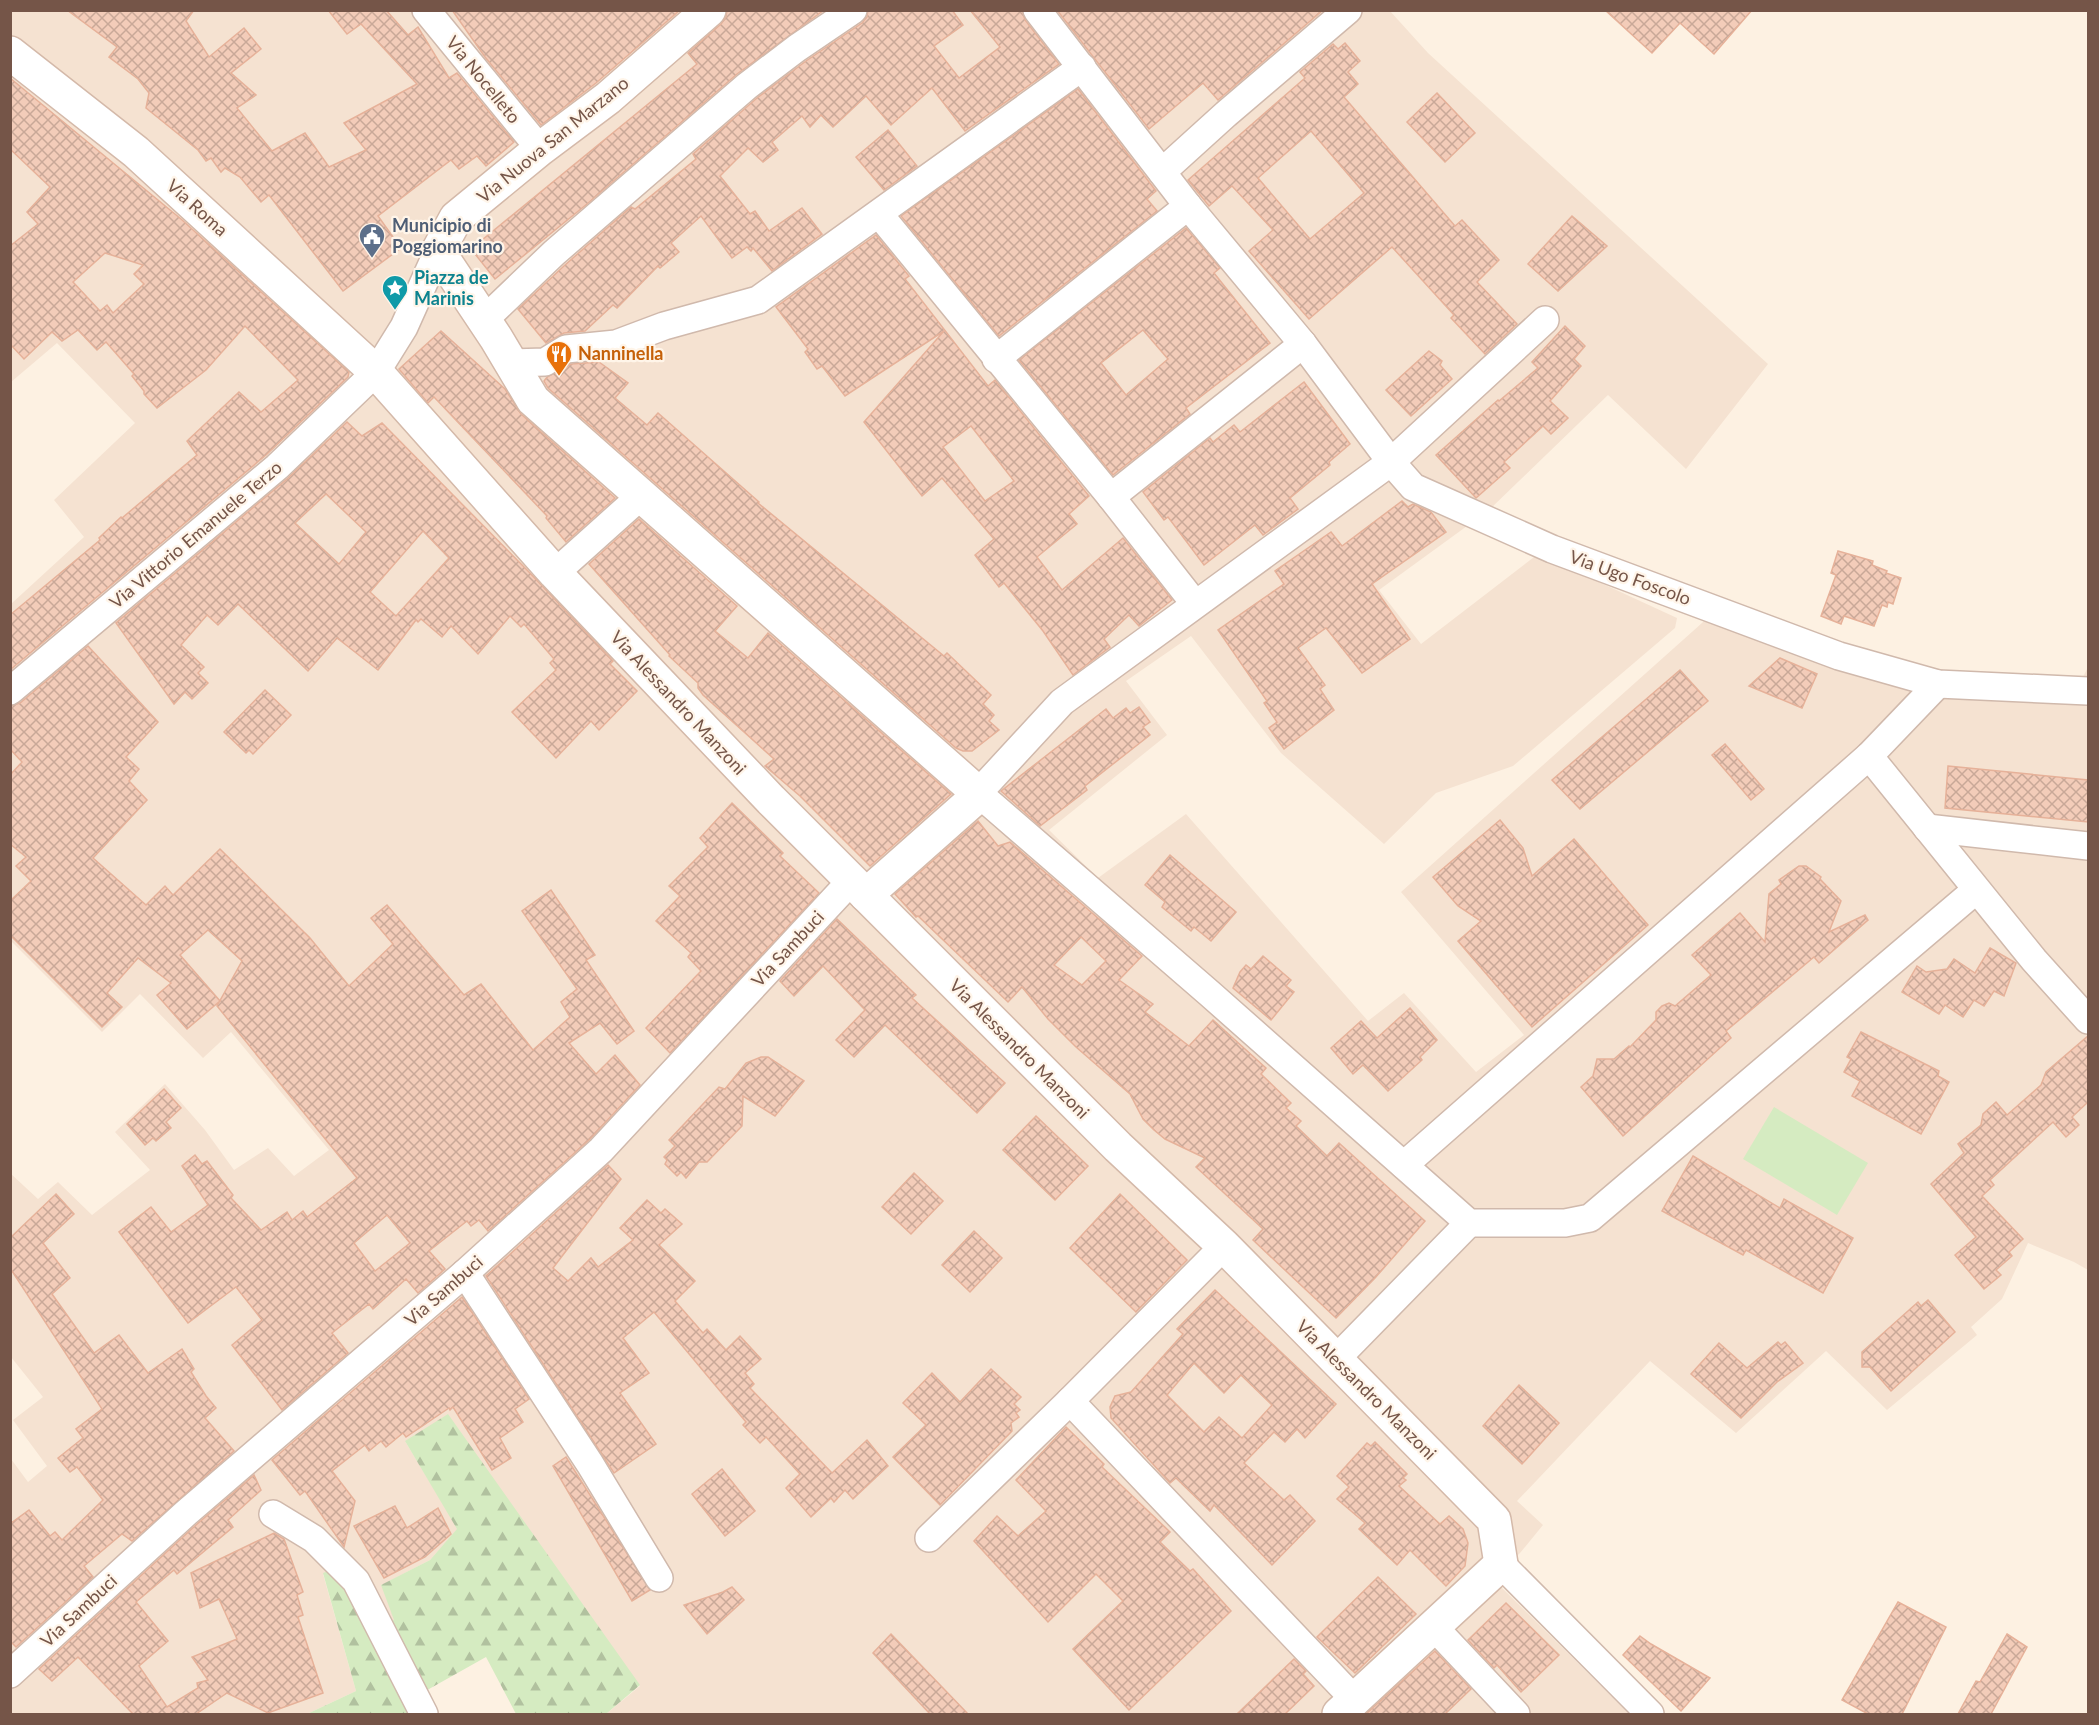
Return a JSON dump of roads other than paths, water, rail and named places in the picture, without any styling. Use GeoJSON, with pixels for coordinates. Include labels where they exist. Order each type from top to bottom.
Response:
{"type":"FeatureCollection","features":[{"type":"Feature","properties":{"kind":"main road","name":"Via Nuova San Marzano"},"geometry":{"type":"LineString","coordinates":[[438,251],[456,218],[540,149],[608,98],[709,10]]}},
{"type":"Feature","properties":{"kind":"main road","name":"Via Roma"},"geometry":{"type":"LineString","coordinates":[[10,53],[136,152],[376,372]]}},
{"type":"Feature","properties":{"kind":"main road"},"geometry":{"type":"LineString","coordinates":[[438,251],[533,400],[978,793],[971,802],[859,888]]}},
{"type":"Feature","properties":{"kind":"main road","name":"Via Alessandro Manzoni"},"geometry":{"type":"LineString","coordinates":[[376,372],[555,573],[771,800],[1118,1148],[1224,1246],[1494,1520],[1500,1564]]}},
{"type":"Feature","properties":{"kind":"main road"},"geometry":{"type":"LineString","coordinates":[[1347,1707],[1500,1564]]}},
{"type":"Feature","properties":{"kind":"street","name":"Via Nocelleto"},"geometry":{"type":"LineString","coordinates":[[426,10],[540,149]]}},
{"type":"Feature","properties":{"kind":"street"},"geometry":{"type":"LineString","coordinates":[[484,320],[554,253],[747,86],[853,10]]}},
{"type":"Feature","properties":{"kind":"street","name":"Via Ugo Foscolo"},"geometry":{"type":"LineString","coordinates":[[1037,10],[1188,206],[1303,344],[1391,462],[1413,487],[1552,549],[1839,656],[1938,684],[2088,691]]}},
{"type":"Feature","properties":{"kind":"street"},"geometry":{"type":"LineString","coordinates":[[1162,172],[1348,10]]}},
{"type":"Feature","properties":{"kind":"street"},"geometry":{"type":"LineString","coordinates":[[511,363],[545,362],[566,349],[615,344],[664,326],[758,300],[1082,68]]}},
{"type":"Feature","properties":{"kind":"street"},"geometry":{"type":"LineString","coordinates":[[996,359],[1188,206]]}},
{"type":"Feature","properties":{"kind":"street"},"geometry":{"type":"LineString","coordinates":[[879,214],[1195,604]]}},
{"type":"Feature","properties":{"kind":"street","name":"Via Vittorio Emanuele Terzo"},"geometry":{"type":"LineString","coordinates":[[10,692],[277,467],[376,372],[404,327],[438,251]]}},
{"type":"Feature","properties":{"kind":"street"},"geometry":{"type":"LineString","coordinates":[[1545,320],[1391,462],[1062,702],[978,793],[1468,1222],[1565,1223],[1590,1218],[1976,890]]}},
{"type":"Feature","properties":{"kind":"street"},"geometry":{"type":"LineString","coordinates":[[1110,497],[1303,344]]}},
{"type":"Feature","properties":{"kind":"street"},"geometry":{"type":"LineString","coordinates":[[555,573],[642,495]]}},
{"type":"Feature","properties":{"kind":"street"},"geometry":{"type":"LineString","coordinates":[[1404,1165],[1869,756],[1938,684]]}},
{"type":"Feature","properties":{"kind":"street"},"geometry":{"type":"LineString","coordinates":[[1869,756],[2034,960],[2088,1020]]}},
{"type":"Feature","properties":{"kind":"street"},"geometry":{"type":"LineString","coordinates":[[1927,828],[2088,846]]}},
{"type":"Feature","properties":{"kind":"street","name":"Via Sambuci"},"geometry":{"type":"LineString","coordinates":[[10,1674],[186,1513],[465,1273],[601,1150],[859,888]]}},
{"type":"Feature","properties":{"kind":"street"},"geometry":{"type":"LineString","coordinates":[[1336,1359],[1468,1222]]}},
{"type":"Feature","properties":{"kind":"street"},"geometry":{"type":"LineString","coordinates":[[929,1538],[1070,1401],[1224,1246]]}},
{"type":"Feature","properties":{"kind":"street"},"geometry":{"type":"LineString","coordinates":[[465,1273],[590,1464],[659,1578]]}},
{"type":"Feature","properties":{"kind":"street"},"geometry":{"type":"LineString","coordinates":[[1070,1401],[1347,1707]]}},
{"type":"Feature","properties":{"kind":"street"},"geometry":{"type":"LineString","coordinates":[[273,1514],[314,1539],[356,1581],[424,1714]]}},
{"type":"Feature","properties":{"kind":"street"},"geometry":{"type":"LineString","coordinates":[[1500,1564],[1650,1714]]}},
{"type":"Feature","properties":{"kind":"street"},"geometry":{"type":"LineString","coordinates":[[1434,1626],[1516,1714]]}},
{"type":"Feature","properties":{"kind":"place","name":"Municipio di Poggiomarino"},"geometry":{"type":"Point","coordinates":[372,259]}},
{"type":"Feature","properties":{"kind":"place","name":"Piazza de Marinis"},"geometry":{"type":"Point","coordinates":[395,311]}},
{"type":"Feature","properties":{"kind":"place","name":"Nanninella"},"geometry":{"type":"Point","coordinates":[559,377]}}]}
